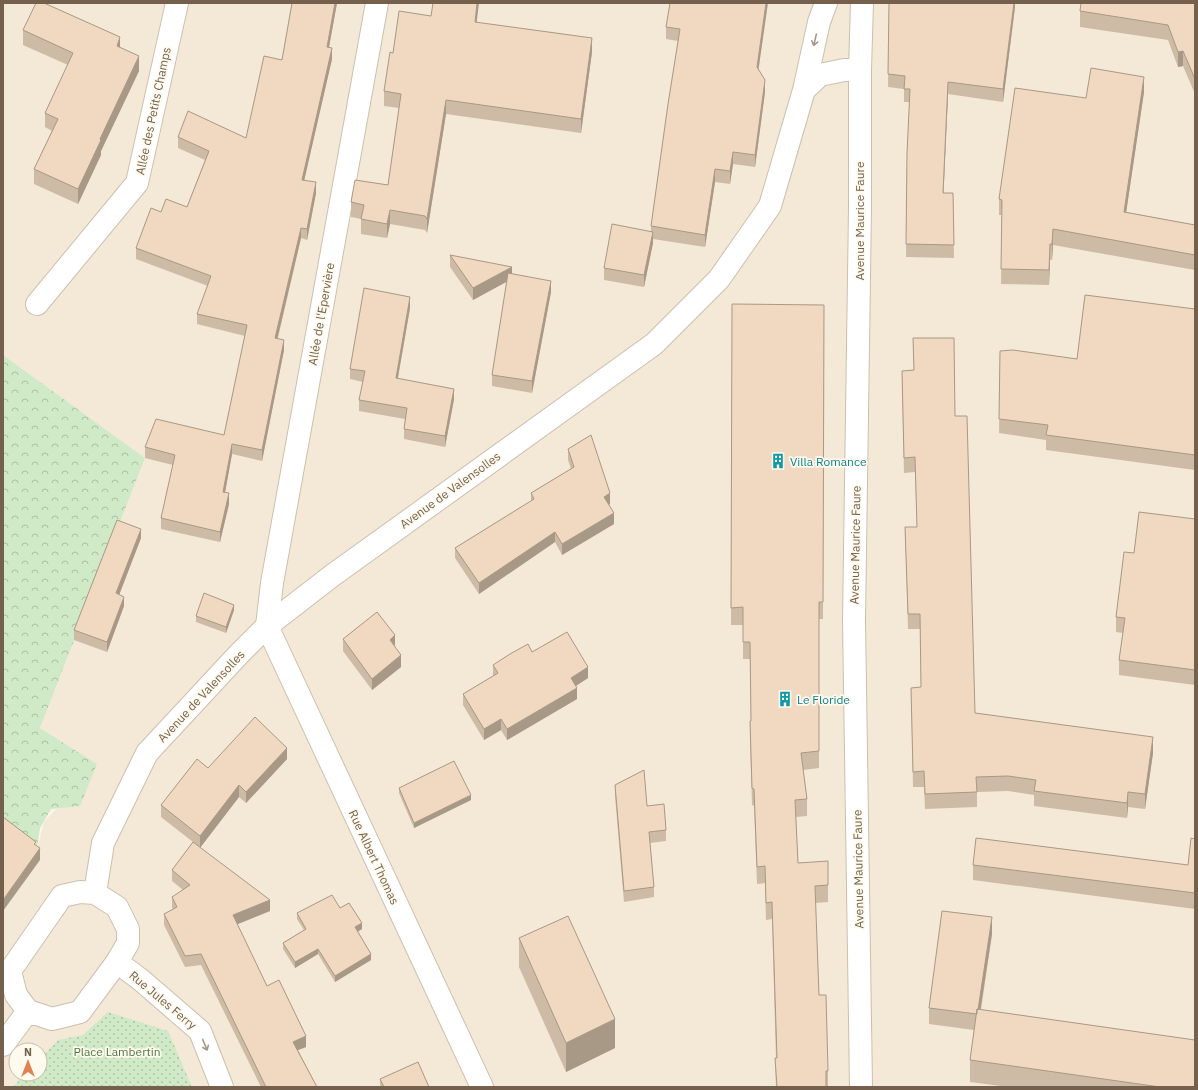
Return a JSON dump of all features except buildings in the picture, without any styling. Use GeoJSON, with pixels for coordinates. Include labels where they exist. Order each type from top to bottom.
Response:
{"type":"FeatureCollection","features":[{"type":"Feature","properties":{"kind":"street","name":"Allée des Petits Champs"},"geometry":{"type":"LineString","coordinates":[[37,304],[137,183],[177,3]]}},
{"type":"Feature","properties":{"kind":"street","name":"Allée de l'Epervière"},"geometry":{"type":"LineString","coordinates":[[267,626],[272,583],[377,3]]}},
{"type":"Feature","properties":{"kind":"street","name":"Avenue de Valensolles"},"geometry":{"type":"LineString","coordinates":[[95,893],[103,843],[147,753],[267,626],[333,575],[654,344],[719,279],[770,206],[804,90],[819,22],[826,3]]}},
{"type":"Feature","properties":{"kind":"street","name":"Avenue Maurice Faure"},"geometry":{"type":"LineString","coordinates":[[861,1087],[854,620],[862,3]]}},
{"type":"Feature","properties":{"kind":"street"},"geometry":{"type":"LineString","coordinates":[[804,90],[820,75],[844,70],[860,70]]}},
{"type":"Feature","properties":{"kind":"street","name":"Rue Albert Thomas"},"geometry":{"type":"LineString","coordinates":[[267,626],[482,1087]]}},
{"type":"Feature","properties":{"kind":"street"},"geometry":{"type":"LineString","coordinates":[[80,892],[95,893],[117,907],[128,929],[128,943],[117,962],[80,1012],[52,1019],[28,1011],[16,995],[10,971],[62,896],[80,892]]}},
{"type":"Feature","properties":{"kind":"street","name":"Rue Jules Ferry"},"geometry":{"type":"LineString","coordinates":[[117,962],[142,980],[200,1031],[222,1087]]}},
{"type":"Feature","properties":{"kind":"street"},"geometry":{"type":"LineString","coordinates":[[3,1045],[28,1011]]}},
{"type":"Feature","properties":{"kind":"shaded area"},"geometry":{"type":"Polygon","coordinates":[[[3,3],[1195,3],[1195,1087],[3,1087],[3,829],[36,853],[44,822],[97,764],[40,728],[145,458],[3,355],[3,3]]]}},
{"type":"Feature","properties":{"kind":"green space"},"geometry":{"type":"Polygon","coordinates":[[[3,355],[145,458],[40,728],[97,764],[80,806],[51,809],[40,828],[36,853],[3,829],[3,355]]]}},
{"type":"Feature","properties":{"kind":"green space","name":"Place Lambertin"},"geometry":{"type":"Polygon","coordinates":[[[108,1012],[168,1031],[192,1087],[13,1087],[18,1082],[48,1082],[48,1051],[58,1040],[83,1035],[108,1012]]]}},
{"type":"Feature","properties":{"kind":"place","name":"Villa Romance"},"geometry":{"type":"Point","coordinates":[778,461]}},
{"type":"Feature","properties":{"kind":"place","name":"Le Floride"},"geometry":{"type":"Point","coordinates":[785,699]}}]}
